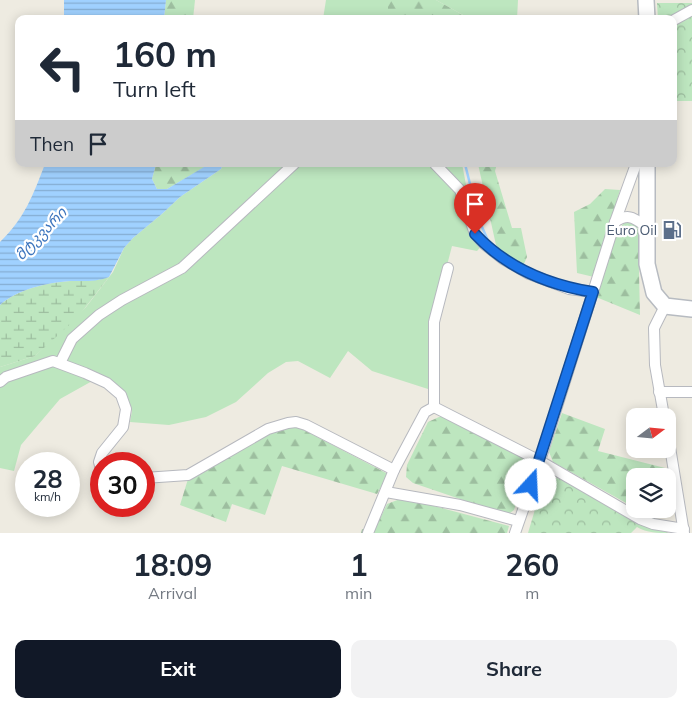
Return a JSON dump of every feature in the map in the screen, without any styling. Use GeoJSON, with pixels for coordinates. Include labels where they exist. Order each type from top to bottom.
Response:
{"type":"FeatureCollection","features":[{"type":"Feature","properties":{"kind":"main road"},"geometry":{"type":"LineString","coordinates":[[646,0],[646,15]]}},
{"type":"Feature","properties":{"kind":"main road"},"geometry":{"type":"LineString","coordinates":[[647,167],[647,264],[654,293],[665,306],[692,309]]}},
{"type":"Feature","properties":{"kind":"street"},"geometry":{"type":"LineString","coordinates":[[677,18],[692,10]]}},
{"type":"Feature","properties":{"kind":"street"},"geometry":{"type":"LineString","coordinates":[[60,363],[72,339],[99,315],[122,300],[182,268],[291,167]]}},
{"type":"Feature","properties":{"kind":"street"},"geometry":{"type":"LineString","coordinates":[[438,167],[460,190],[475,234],[484,244],[502,258],[529,274],[569,289],[593,292]]}},
{"type":"Feature","properties":{"kind":"street"},"geometry":{"type":"LineString","coordinates":[[515,533],[540,461],[615,222],[635,167]]}},
{"type":"Feature","properties":{"kind":"street"},"geometry":{"type":"LineString","coordinates":[[615,222],[622,217],[633,217],[647,227]]}},
{"type":"Feature","properties":{"kind":"street"},"geometry":{"type":"LineString","coordinates":[[434,407],[434,322],[448,268]]}},
{"type":"Feature","properties":{"kind":"street"},"geometry":{"type":"LineString","coordinates":[[662,408],[655,365],[654,328],[665,306]]}},
{"type":"Feature","properties":{"kind":"street"},"geometry":{"type":"LineString","coordinates":[[0,382],[6,376],[52,361],[107,383],[121,395],[126,410],[123,427],[103,452]]}},
{"type":"Feature","properties":{"kind":"street"},"geometry":{"type":"LineString","coordinates":[[659,392],[692,392]]}},
{"type":"Feature","properties":{"kind":"street"},"geometry":{"type":"LineString","coordinates":[[434,407],[540,461],[640,519],[684,531],[672,458]]}},
{"type":"Feature","properties":{"kind":"street"},"geometry":{"type":"LineString","coordinates":[[368,533],[394,470],[425,412],[434,407]]}},
{"type":"Feature","properties":{"kind":"street"},"geometry":{"type":"LineString","coordinates":[[155,477],[188,475],[268,429],[296,422],[306,425],[394,470]]}},
{"type":"Feature","properties":{"kind":"street"},"geometry":{"type":"LineString","coordinates":[[386,492],[460,505],[518,521]]}},
{"type":"Feature","properties":{"kind":"green space"},"geometry":{"type":"Polygon","coordinates":[[[166,0],[195,0],[193,15],[164,15],[166,0]]]}},
{"type":"Feature","properties":{"kind":"green space"},"geometry":{"type":"Polygon","coordinates":[[[326,0],[388,0],[388,15],[324,15],[326,0]]]}},
{"type":"Feature","properties":{"kind":"green space"},"geometry":{"type":"Polygon","coordinates":[[[388,0],[436,0],[463,15],[388,15],[388,0]]]}},
{"type":"Feature","properties":{"kind":"green space"},"geometry":{"type":"Polygon","coordinates":[[[436,0],[518,0],[517,15],[463,15],[436,0]]]}},
{"type":"Feature","properties":{"kind":"green space"},"geometry":{"type":"Polygon","coordinates":[[[657,3],[692,3],[692,101],[677,101],[677,15],[658,15],[657,3]]]}},
{"type":"Feature","properties":{"kind":"green space"},"geometry":{"type":"Polygon","coordinates":[[[155,167],[205,167],[167,189],[157,189],[152,179],[155,167]]]}},
{"type":"Feature","properties":{"kind":"green space"},"geometry":{"type":"Polygon","coordinates":[[[222,167],[463,167],[473,215],[485,242],[477,251],[452,246],[431,327],[430,388],[428,389],[372,371],[348,351],[330,378],[298,361],[286,362],[268,373],[236,402],[206,417],[169,425],[130,422],[132,411],[127,397],[94,380],[60,399],[21,445],[19,452],[15,452],[14,471],[0,468],[0,367],[35,356],[86,307],[113,272],[124,248],[133,238],[180,197],[222,167]]]}},
{"type":"Feature","properties":{"kind":"green space"},"geometry":{"type":"Polygon","coordinates":[[[479,167],[496,167],[495,171],[512,228],[521,228],[527,257],[523,266],[514,262],[496,245],[479,167]]]}},
{"type":"Feature","properties":{"kind":"green space"},"geometry":{"type":"Polygon","coordinates":[[[605,189],[620,190],[594,277],[577,273],[574,212],[590,204],[605,189]]]}},
{"type":"Feature","properties":{"kind":"green space"},"geometry":{"type":"Polygon","coordinates":[[[624,223],[636,225],[638,230],[640,315],[596,297],[618,230],[624,223]]]}},
{"type":"Feature","properties":{"kind":"green space"},"geometry":{"type":"Polygon","coordinates":[[[109,277],[77,318],[35,356],[0,367],[0,305],[7,299],[24,291],[51,283],[95,280],[109,277]]]}},
{"type":"Feature","properties":{"kind":"green space"},"geometry":{"type":"Polygon","coordinates":[[[562,413],[605,429],[598,451],[665,468],[626,468],[626,503],[553,462],[549,452],[562,413]]]}},
{"type":"Feature","properties":{"kind":"green space"},"geometry":{"type":"Polygon","coordinates":[[[439,417],[446,417],[529,461],[514,510],[504,514],[413,483],[406,477],[407,465],[428,422],[439,417]]]}},
{"type":"Feature","properties":{"kind":"green space"},"geometry":{"type":"Polygon","coordinates":[[[288,426],[298,427],[388,474],[377,494],[282,466],[265,515],[232,504],[226,522],[180,505],[188,479],[270,432],[288,426]]]}},
{"type":"Feature","properties":{"kind":"green space"},"geometry":{"type":"Polygon","coordinates":[[[557,478],[568,482],[626,515],[626,518],[631,518],[643,525],[669,533],[649,532],[637,527],[631,533],[528,533],[542,486],[546,479],[557,478]]]}},
{"type":"Feature","properties":{"kind":"green space"},"geometry":{"type":"Polygon","coordinates":[[[400,499],[419,502],[509,526],[507,533],[373,533],[387,504],[400,499]]]}},
{"type":"Feature","properties":{"kind":"green space"},"geometry":{"type":"Polygon","coordinates":[[[362,529],[373,533],[361,533],[362,529]]]}},
{"type":"Feature","properties":{"kind":"water"},"geometry":{"type":"Polygon","coordinates":[[[64,0],[166,0],[164,15],[64,15],[64,0]]]}},
{"type":"Feature","properties":{"kind":"water","name":"მტკვარი"},"geometry":{"type":"Polygon","coordinates":[[[44,167],[155,167],[152,179],[157,189],[167,189],[204,167],[222,167],[180,197],[133,238],[124,248],[109,277],[42,285],[15,295],[0,305],[0,242],[16,224],[32,196],[44,167]]]}},
{"type":"Feature","properties":{"kind":"waterway"},"geometry":{"type":"LineString","coordinates":[[466,167],[479,220],[489,243]]}},
{"type":"Feature","properties":{"kind":"place","name":"Euro Oil"},"geometry":{"type":"Point","coordinates":[672,230]}},
{"type":"Feature","properties":{"kind":"route"},"geometry":{"type":"LineString","coordinates":[[475,234],[502,258],[529,274],[569,289],[593,292],[531,485]]}}]}
